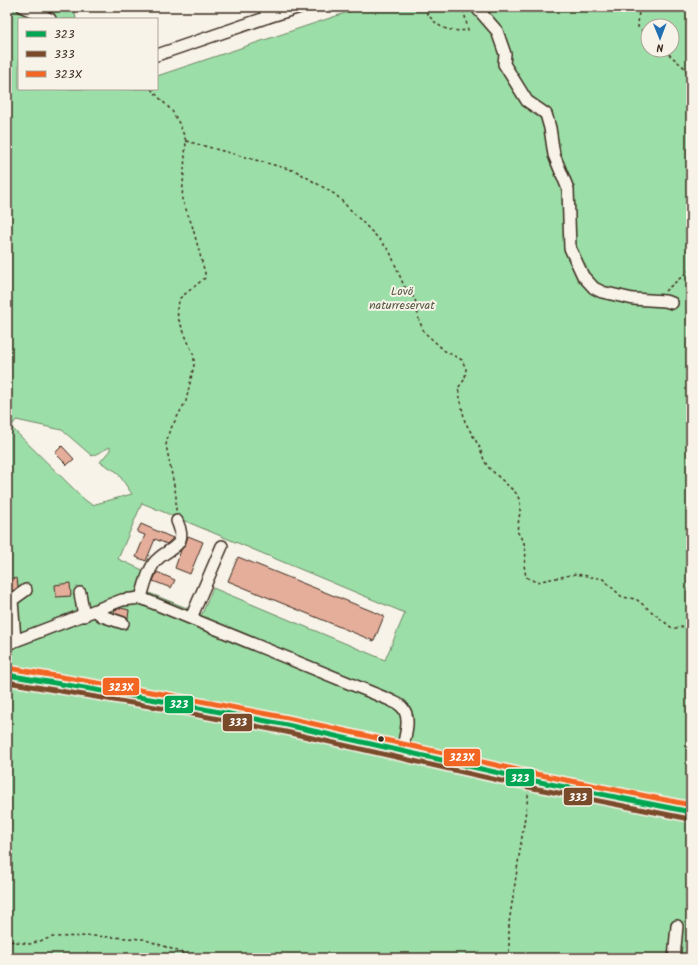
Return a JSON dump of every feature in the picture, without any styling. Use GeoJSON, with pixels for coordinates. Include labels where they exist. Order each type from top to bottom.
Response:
{"type":"FeatureCollection","features":[{"type":"Feature","properties":{"kind":"street"},"geometry":{"type":"LineString","coordinates":[[23,7],[48,18]]}},
{"type":"Feature","properties":{"kind":"street"},"geometry":{"type":"LineString","coordinates":[[158,55],[266,12],[300,7]]}},
{"type":"Feature","properties":{"kind":"street"},"geometry":{"type":"LineString","coordinates":[[476,7],[497,31],[505,54],[504,64],[527,101],[546,114],[550,128],[554,155],[568,189],[570,248],[583,276],[594,288],[602,292],[633,299],[668,302]]}},
{"type":"Feature","properties":{"kind":"street"},"geometry":{"type":"LineString","coordinates":[[141,598],[154,562],[175,547],[180,540],[181,530],[177,521]]}},
{"type":"Feature","properties":{"kind":"street"},"geometry":{"type":"LineString","coordinates":[[191,618],[222,546]]}},
{"type":"Feature","properties":{"kind":"street"},"geometry":{"type":"LineString","coordinates":[[26,590],[12,600],[11,642],[84,616],[122,600],[141,598],[390,700],[406,712],[408,719],[402,752]]}},
{"type":"Feature","properties":{"kind":"street"},"geometry":{"type":"LineString","coordinates":[[80,593],[84,616]]}},
{"type":"Feature","properties":{"kind":"street"},"geometry":{"type":"LineString","coordinates":[[96,611],[102,616],[123,623]]}},
{"type":"Feature","properties":{"kind":"street"},"geometry":{"type":"LineString","coordinates":[[7,675],[168,702],[287,725],[530,780],[691,812]]}},
{"type":"Feature","properties":{"kind":"street"},"geometry":{"type":"LineString","coordinates":[[674,958],[677,926]]}},
{"type":"Feature","properties":{"kind":"path"},"geometry":{"type":"LineString","coordinates":[[423,7],[439,26],[456,32],[468,30],[463,7]]}},
{"type":"Feature","properties":{"kind":"path"},"geometry":{"type":"LineString","coordinates":[[639,7],[638,27],[640,29]]}},
{"type":"Feature","properties":{"kind":"path"},"geometry":{"type":"LineString","coordinates":[[673,58],[686,69],[691,90]]}},
{"type":"Feature","properties":{"kind":"path"},"geometry":{"type":"LineString","coordinates":[[152,90],[172,111],[186,141],[182,199],[192,225],[206,273],[205,278],[180,298],[177,309],[178,318],[194,356],[194,365],[186,401],[169,432],[166,445],[176,495],[177,521]]}},
{"type":"Feature","properties":{"kind":"path"},"geometry":{"type":"LineString","coordinates":[[186,141],[296,171],[336,195],[390,252],[404,286],[415,299],[419,320],[424,332],[445,351],[462,360],[466,368],[465,379],[458,388],[465,422],[480,448],[488,467],[516,493],[520,501],[520,512],[516,531],[524,543],[526,553],[524,565],[526,577],[536,582],[576,574],[603,579],[622,597],[636,599],[672,628],[680,628],[687,624],[691,627]]}},
{"type":"Feature","properties":{"kind":"path"},"geometry":{"type":"LineString","coordinates":[[668,302],[663,292],[691,269]]}},
{"type":"Feature","properties":{"kind":"path"},"geometry":{"type":"LineString","coordinates":[[509,958],[509,923],[530,780]]}},
{"type":"Feature","properties":{"kind":"path"},"geometry":{"type":"LineString","coordinates":[[7,945],[9,941],[30,944],[53,937],[94,936],[143,940],[198,958]]}},
{"type":"Feature","properties":{"kind":"green space","name":"Lovö naturreservat"},"geometry":{"type":"Polygon","coordinates":[[[7,7],[74,7],[76,18],[18,18],[18,90],[158,90],[158,76],[363,7],[691,7],[691,784],[687,799],[691,800],[691,958],[7,958],[7,7]],[[16,420],[11,427],[85,500],[92,505],[132,494],[117,472],[100,462],[110,450],[110,447],[92,456],[62,430],[16,420]],[[142,503],[118,559],[145,571],[139,589],[202,614],[213,588],[385,660],[405,613],[142,503]]]}},
{"type":"Feature","properties":{"kind":"building"},"geometry":{"type":"Polygon","coordinates":[[[62,446],[74,459],[67,465],[55,453],[62,446]]]}},
{"type":"Feature","properties":{"kind":"building"},"geometry":{"type":"Polygon","coordinates":[[[141,524],[173,538],[167,544],[155,539],[146,561],[136,557],[145,535],[137,532],[141,524]]]}},
{"type":"Feature","properties":{"kind":"building"},"geometry":{"type":"Polygon","coordinates":[[[188,536],[203,542],[190,574],[175,568],[181,550],[185,545],[188,536]]]}},
{"type":"Feature","properties":{"kind":"building"},"geometry":{"type":"Polygon","coordinates":[[[238,557],[384,616],[374,641],[228,581],[238,557]]]}},
{"type":"Feature","properties":{"kind":"building"},"geometry":{"type":"Polygon","coordinates":[[[157,572],[175,580],[171,588],[153,581],[157,572]]]}},
{"type":"Feature","properties":{"kind":"building"},"geometry":{"type":"Polygon","coordinates":[[[17,578],[18,587],[13,591],[7,591],[7,580],[17,578]]]}},
{"type":"Feature","properties":{"kind":"building"},"geometry":{"type":"Polygon","coordinates":[[[70,583],[71,596],[56,597],[55,585],[70,583]]]}},
{"type":"Feature","properties":{"kind":"building"},"geometry":{"type":"Polygon","coordinates":[[[121,608],[129,610],[128,618],[114,613],[115,610],[121,608]]]}},
{"type":"Feature","properties":{"kind":"transit line","name":"323X"},"geometry":{"type":"LineString","coordinates":[[8,668],[169,695],[288,718],[531,773],[691,805]]}},
{"type":"Feature","properties":{"kind":"transit line","name":"323"},"geometry":{"type":"LineString","coordinates":[[7,675],[168,702],[287,725],[530,780],[691,812]]}},
{"type":"Feature","properties":{"kind":"transit line","name":"333"},"geometry":{"type":"LineString","coordinates":[[7,682],[167,709],[286,732],[528,787],[690,819]]}}]}
